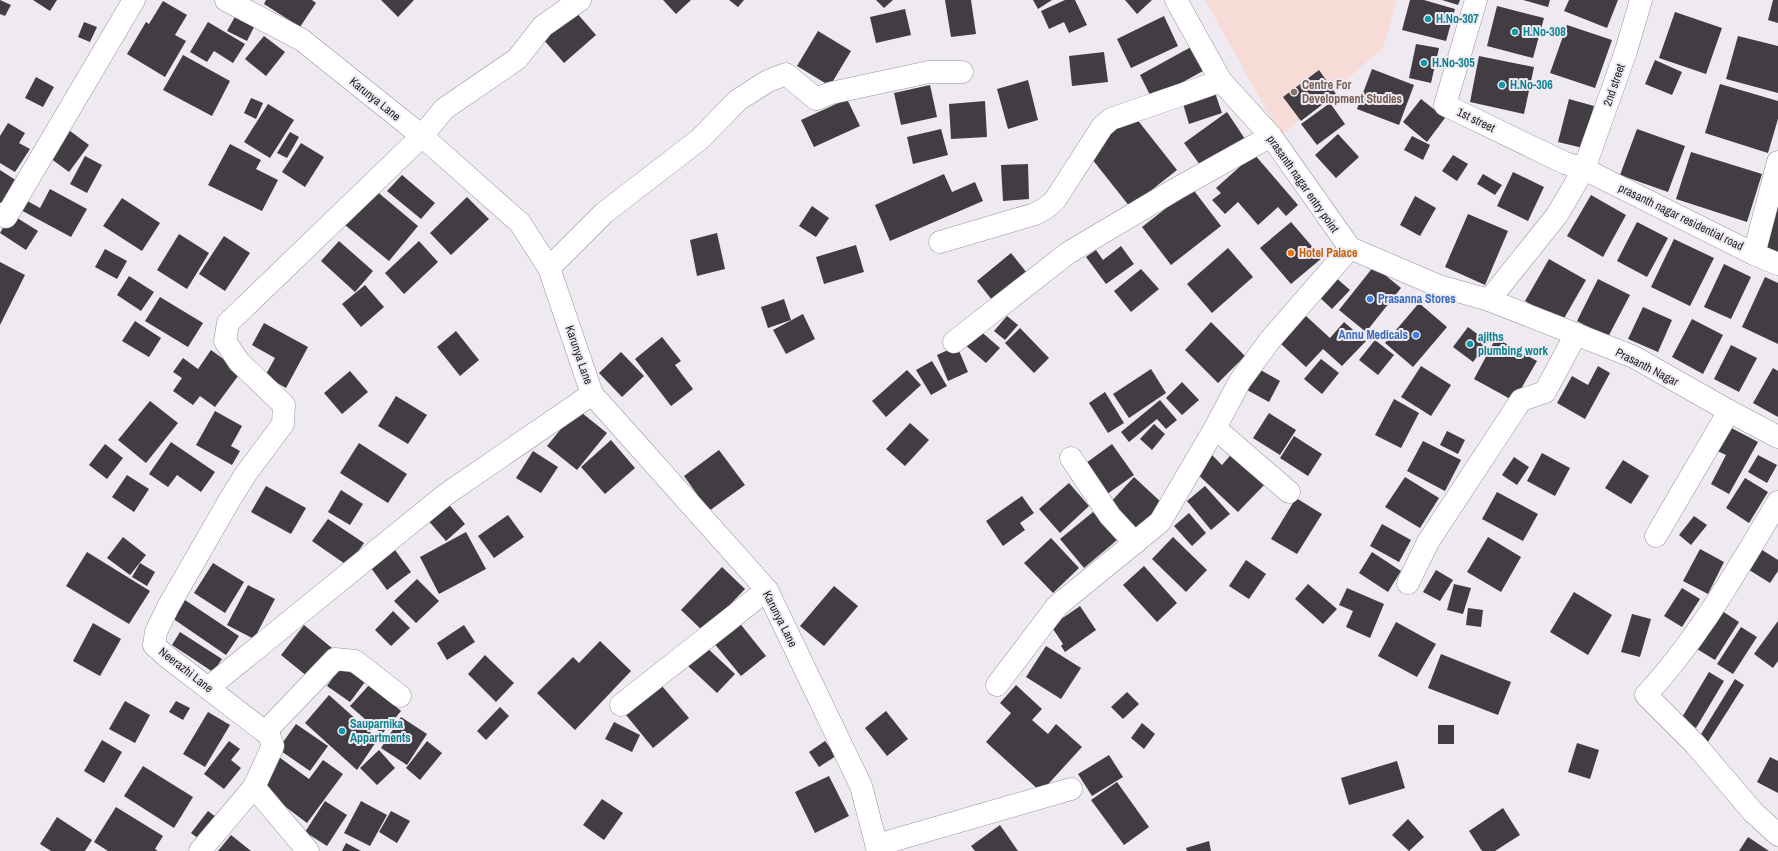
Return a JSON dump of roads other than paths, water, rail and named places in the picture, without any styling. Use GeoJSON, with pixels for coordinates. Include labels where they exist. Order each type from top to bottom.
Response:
{"type":"FeatureCollection","features":[{"type":"Feature","properties":{"kind":"street"},"geometry":{"type":"LineString","coordinates":[[0,214],[6,217],[22,192],[134,0]]}},
{"type":"Feature","properties":{"kind":"street","name":"Karunya Lane"},"geometry":{"type":"LineString","coordinates":[[226,0],[302,40],[422,136],[520,223],[550,268],[592,394],[767,590],[861,786],[877,848]]}},
{"type":"Feature","properties":{"kind":"street"},"geometry":{"type":"LineString","coordinates":[[422,136],[444,109],[517,59],[544,26],[580,0]]}},
{"type":"Feature","properties":{"kind":"street"},"geometry":{"type":"LineString","coordinates":[[940,242],[1040,212],[1055,200],[1102,127],[1111,119],[1220,81],[1176,0]]}},
{"type":"Feature","properties":{"kind":"street","name":"1st street"},"geometry":{"type":"LineString","coordinates":[[1476,0],[1445,105],[1565,163],[1584,169]]}},
{"type":"Feature","properties":{"kind":"street","name":"2nd street"},"geometry":{"type":"LineString","coordinates":[[1489,300],[1557,215],[1584,169],[1626,51],[1640,0]]}},
{"type":"Feature","properties":{"kind":"street"},"geometry":{"type":"LineString","coordinates":[[550,268],[604,213],[700,139],[738,100],[768,81],[786,74],[816,99],[831,93],[929,72],[962,72]]}},
{"type":"Feature","properties":{"kind":"street","name":"prasanth nagar entry point"},"geometry":{"type":"LineString","coordinates":[[1220,81],[1271,136],[1350,248]]}},
{"type":"Feature","properties":{"kind":"street","name":"Neerazhi Lane"},"geometry":{"type":"LineString","coordinates":[[266,731],[166,656],[154,644],[156,632],[168,607],[241,482],[283,424],[284,405],[239,362],[225,341],[228,323],[422,136]]}},
{"type":"Feature","properties":{"kind":"street"},"geometry":{"type":"LineString","coordinates":[[954,342],[1068,253],[1176,189],[1271,136]]}},
{"type":"Feature","properties":{"kind":"street"},"geometry":{"type":"LineString","coordinates":[[1754,254],[1778,162]]}},
{"type":"Feature","properties":{"kind":"street","name":"prasanth nagar residential road"},"geometry":{"type":"LineString","coordinates":[[1584,169],[1754,254],[1778,264]]}},
{"type":"Feature","properties":{"kind":"street"},"geometry":{"type":"LineString","coordinates":[[997,685],[1057,606],[1160,522],[1215,428],[1240,381],[1270,340],[1350,248],[1439,286],[1489,300]]}},
{"type":"Feature","properties":{"kind":"street","name":"Prasanth Nagar"},"geometry":{"type":"LineString","coordinates":[[1489,300],[1634,357],[1728,412],[1778,437]]}},
{"type":"Feature","properties":{"kind":"street"},"geometry":{"type":"LineString","coordinates":[[1408,583],[1428,542],[1521,400],[1545,392],[1576,334]]}},
{"type":"Feature","properties":{"kind":"street"},"geometry":{"type":"LineString","coordinates":[[208,688],[445,495],[592,394]]}},
{"type":"Feature","properties":{"kind":"street"},"geometry":{"type":"LineString","coordinates":[[1656,536],[1728,412]]}},
{"type":"Feature","properties":{"kind":"street"},"geometry":{"type":"LineString","coordinates":[[1215,428],[1289,492]]}},
{"type":"Feature","properties":{"kind":"street"},"geometry":{"type":"LineString","coordinates":[[1071,458],[1110,516],[1135,543]]}},
{"type":"Feature","properties":{"kind":"street"},"geometry":{"type":"LineString","coordinates":[[1778,502],[1734,575],[1668,671],[1646,695],[1694,744],[1753,812],[1778,835]]}},
{"type":"Feature","properties":{"kind":"street"},"geometry":{"type":"LineString","coordinates":[[621,704],[767,590]]}},
{"type":"Feature","properties":{"kind":"street"},"geometry":{"type":"LineString","coordinates":[[200,851],[254,787],[273,746],[271,738],[266,731],[335,659],[355,661],[400,696]]}},
{"type":"Feature","properties":{"kind":"street"},"geometry":{"type":"LineString","coordinates":[[254,787],[308,851]]}},
{"type":"Feature","properties":{"kind":"street"},"geometry":{"type":"LineString","coordinates":[[877,848],[1072,789]]}},
{"type":"Feature","properties":{"kind":"place","name":"H.No-307"},"geometry":{"type":"Point","coordinates":[1428,19]}},
{"type":"Feature","properties":{"kind":"place","name":"H.No-308"},"geometry":{"type":"Point","coordinates":[1515,32]}},
{"type":"Feature","properties":{"kind":"place","name":"H.No-305"},"geometry":{"type":"Point","coordinates":[1424,63]}},
{"type":"Feature","properties":{"kind":"place","name":"H.No-306"},"geometry":{"type":"Point","coordinates":[1502,85]}},
{"type":"Feature","properties":{"kind":"place","name":"Centre For Development Studies"},"geometry":{"type":"Point","coordinates":[1294,92]}},
{"type":"Feature","properties":{"kind":"place","name":"Hotel Palace"},"geometry":{"type":"Point","coordinates":[1291,253]}},
{"type":"Feature","properties":{"kind":"place","name":"Prasanna Stores"},"geometry":{"type":"Point","coordinates":[1370,299]}},
{"type":"Feature","properties":{"kind":"place","name":"Annu Medicals"},"geometry":{"type":"Point","coordinates":[1416,335]}},
{"type":"Feature","properties":{"kind":"place","name":"ajiths plumbing work"},"geometry":{"type":"Point","coordinates":[1470,344]}},
{"type":"Feature","properties":{"kind":"place","name":"Sauparnika Appartments"},"geometry":{"type":"Point","coordinates":[342,731]}}]}
